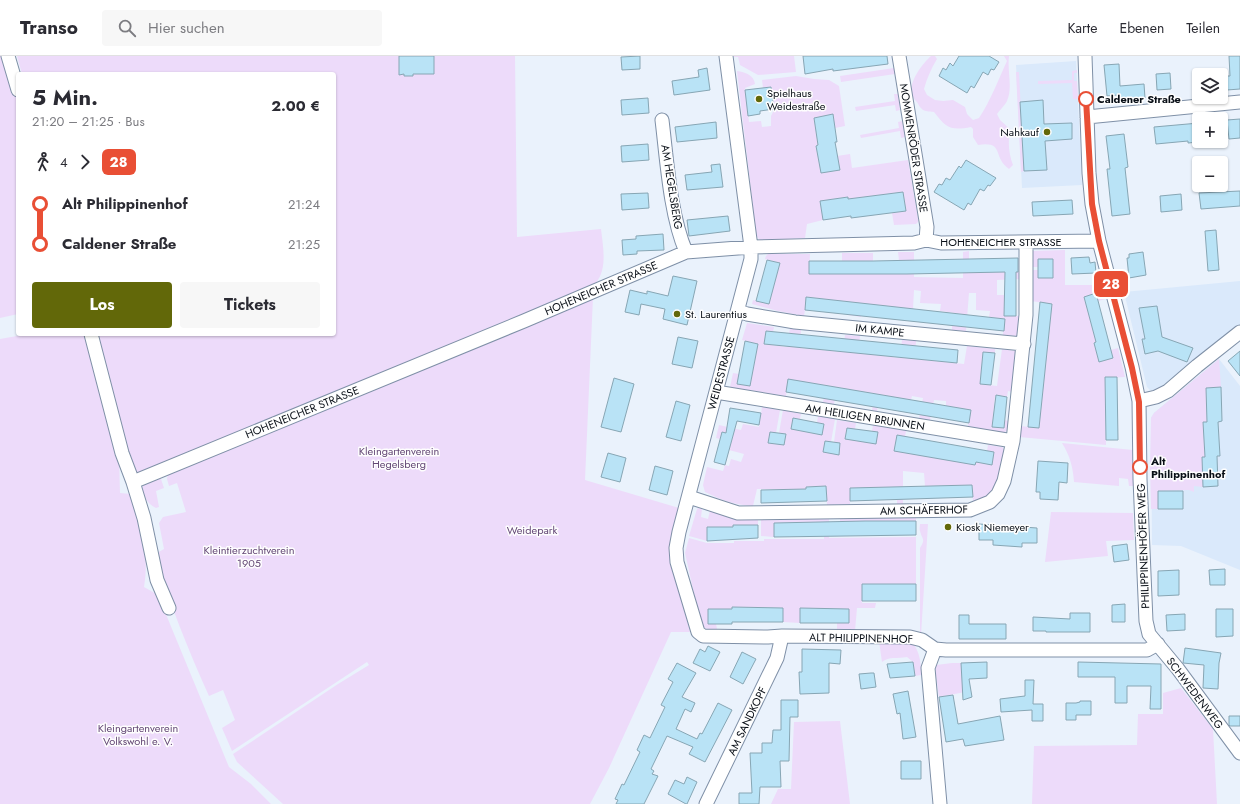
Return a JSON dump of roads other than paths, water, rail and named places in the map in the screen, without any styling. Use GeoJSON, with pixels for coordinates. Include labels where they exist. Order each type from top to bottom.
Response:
{"type":"FeatureCollection","features":[{"type":"Feature","properties":{"kind":"street"},"geometry":{"type":"LineString","coordinates":[[8,56],[16,83]]}},
{"type":"Feature","properties":{"kind":"street","name":"WEIDESTRASSE"},"geometry":{"type":"LineString","coordinates":[[703,636],[698,632],[677,562],[676,548],[751,259],[751,247],[726,56]]}},
{"type":"Feature","properties":{"kind":"street","name":"MOMMENRÖDER STRASSE"},"geometry":{"type":"LineString","coordinates":[[900,56],[927,227],[926,240]]}},
{"type":"Feature","properties":{"kind":"street","name":"PHILIPPINENHÖFER WEG"},"geometry":{"type":"LineString","coordinates":[[1084,56],[1092,204],[1099,241],[1132,368],[1139,402],[1140,479],[1146,621],[1149,634]]}},
{"type":"Feature","properties":{"kind":"street"},"geometry":{"type":"LineString","coordinates":[[1087,116],[1240,102]]}},
{"type":"Feature","properties":{"kind":"street","name":"AM HEGELSBERG"},"geometry":{"type":"LineString","coordinates":[[662,120],[670,184],[679,237],[686,252]]}},
{"type":"Feature","properties":{"kind":"street","name":"HOHENEICHER STRASSE"},"geometry":{"type":"LineString","coordinates":[[133,482],[531,318],[686,252],[751,247],[914,243],[926,240],[941,243],[1099,241]]}},
{"type":"Feature","properties":{"kind":"street","name":"AM SCHÄFERHOF"},"geometry":{"type":"LineString","coordinates":[[689,497],[738,513],[970,510],[981,507],[990,502],[998,494],[1004,481],[1013,441],[1026,315],[1026,243]]}},
{"type":"Feature","properties":{"kind":"street","name":"IM KAMPE"},"geometry":{"type":"LineString","coordinates":[[738,310],[747,314],[795,322],[1024,344]]}},
{"type":"Feature","properties":{"kind":"street"},"geometry":{"type":"LineString","coordinates":[[1139,402],[1156,397],[1168,391],[1240,332]]}},
{"type":"Feature","properties":{"kind":"street"},"geometry":{"type":"LineString","coordinates":[[92,336],[122,453],[144,518],[157,580],[169,608]]}},
{"type":"Feature","properties":{"kind":"street","name":"AM HEILIGEN BRUNNEN"},"geometry":{"type":"LineString","coordinates":[[716,392],[1013,441]]}},
{"type":"Feature","properties":{"kind":"street","name":"SCHWEDENWEG"},"geometry":{"type":"LineString","coordinates":[[1149,634],[1240,753]]}},
{"type":"Feature","properties":{"kind":"street","name":"ALT PHILIPPINENHOF"},"geometry":{"type":"LineString","coordinates":[[703,636],[910,637],[922,640],[935,649],[946,650],[1147,650],[1158,644]]}},
{"type":"Feature","properties":{"kind":"street","name":"AM SANDKOPF"},"geometry":{"type":"LineString","coordinates":[[706,804],[777,658],[782,636]]}},
{"type":"Feature","properties":{"kind":"street"},"geometry":{"type":"LineString","coordinates":[[935,649],[928,668],[940,804]]}},
{"type":"Feature","properties":{"kind":"place","name":"Spielhaus Weidestraße"},"geometry":{"type":"Point","coordinates":[759,99]}},
{"type":"Feature","properties":{"kind":"place","name":"Caldener Straße"},"geometry":{"type":"Point","coordinates":[1086,99]}},
{"type":"Feature","properties":{"kind":"place","name":"Nahkauf"},"geometry":{"type":"Point","coordinates":[1047,132]}},
{"type":"Feature","properties":{"kind":"place","name":"St. Laurentius"},"geometry":{"type":"Point","coordinates":[677,314]}},
{"type":"Feature","properties":{"kind":"place","name":"Alt Philippinenhof"},"geometry":{"type":"Point","coordinates":[1140,467]}},
{"type":"Feature","properties":{"kind":"place","name":"Kiosk Niemeyer"},"geometry":{"type":"Point","coordinates":[948,527]}},
{"type":"Feature","properties":{"kind":"park label","name":"Kleingartenverein Hegelsberg"},"geometry":{"type":"Point","coordinates":[399,457]}},
{"type":"Feature","properties":{"kind":"park label","name":"Weidepark"},"geometry":{"type":"Point","coordinates":[532,530]}},
{"type":"Feature","properties":{"kind":"park label","name":"Kleintierzuchtverein 1905"},"geometry":{"type":"Point","coordinates":[249,556]}},
{"type":"Feature","properties":{"kind":"park label","name":"Kleingartenverein Volkswohl e. V."},"geometry":{"type":"Point","coordinates":[138,734]}}]}
